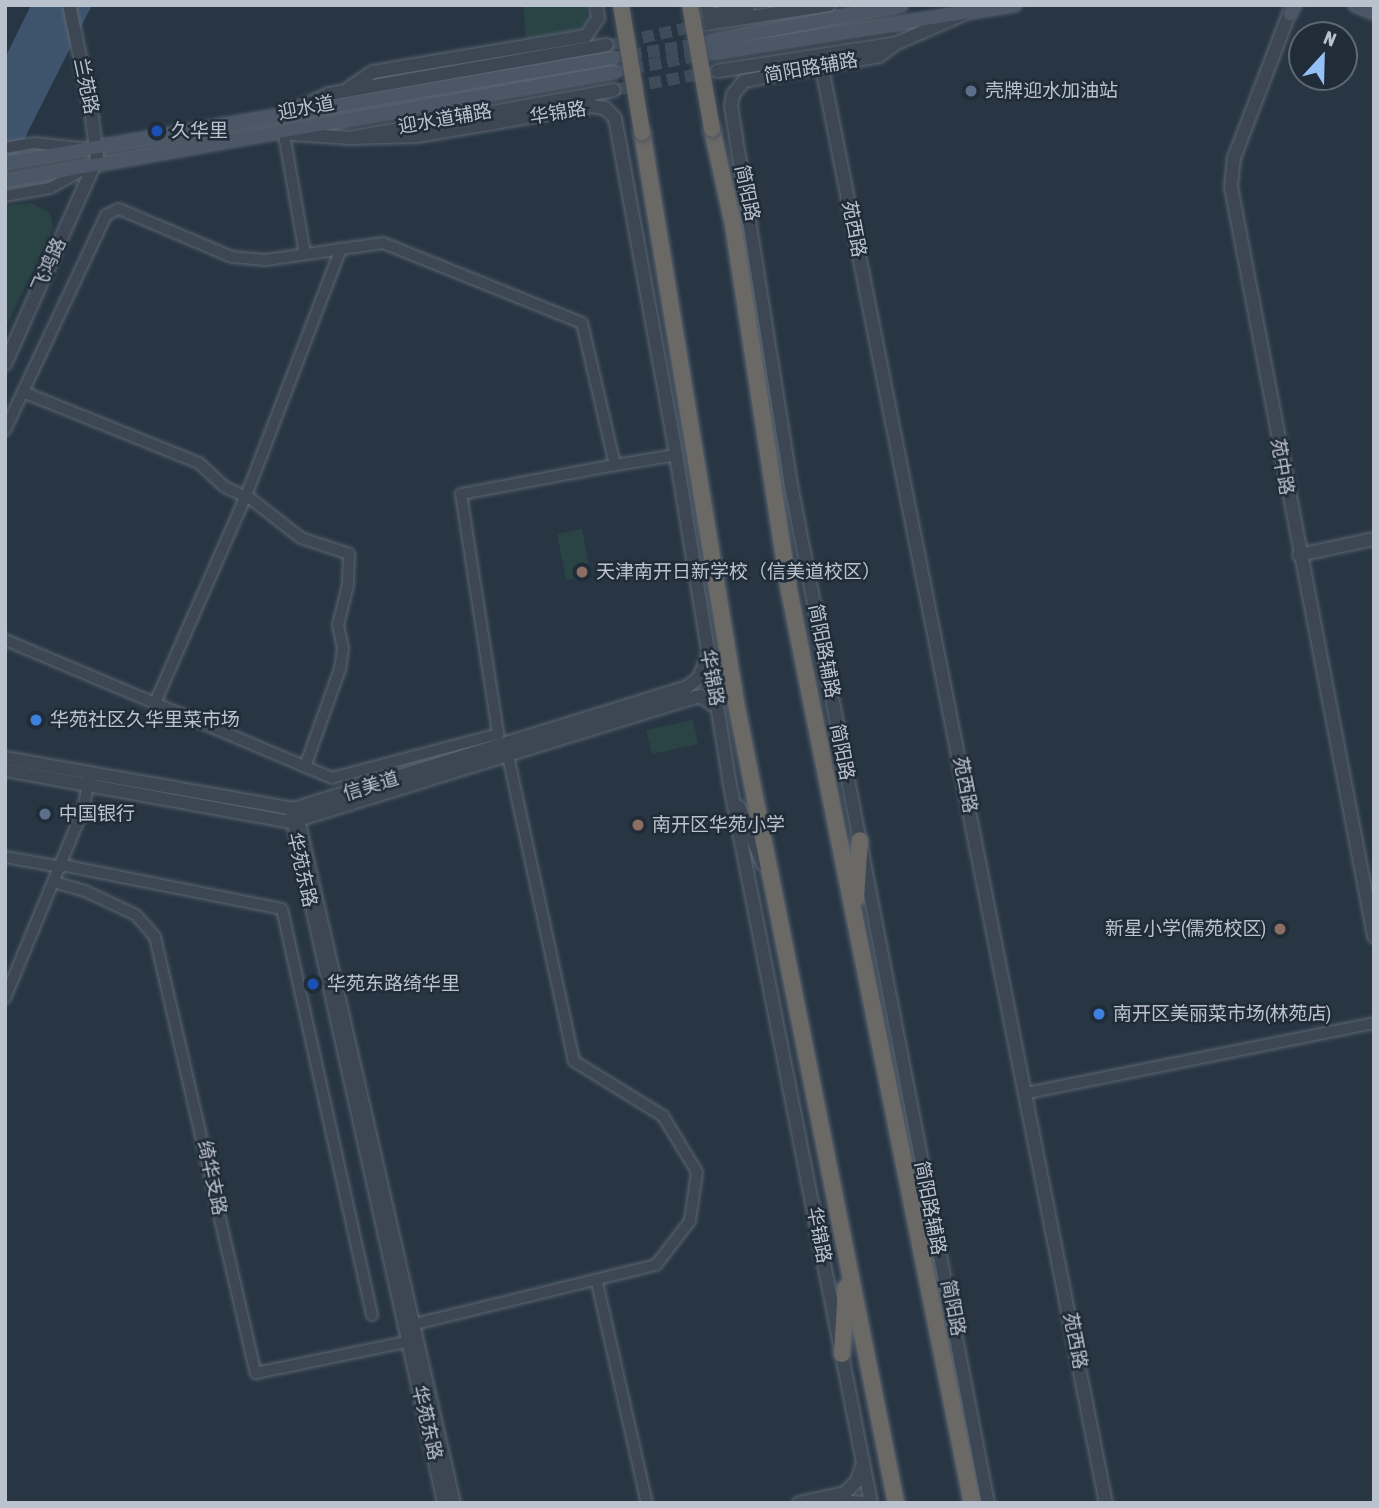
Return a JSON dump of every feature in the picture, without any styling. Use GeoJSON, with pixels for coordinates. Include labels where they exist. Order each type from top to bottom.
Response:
{"type":"FeatureCollection","features":[{"type":"Feature","properties":{"kind":"highway"},"geometry":{"type":"LineString","coordinates":[[621,5],[736,703],[896,1503]]}},
{"type":"Feature","properties":{"kind":"highway","name":"简阳路"},"geometry":{"type":"LineString","coordinates":[[690,5],[712,129],[733,224],[789,590],[972,1503]]}},
{"type":"Feature","properties":{"kind":"highway"},"geometry":{"type":"LineString","coordinates":[[854,922],[860,840]]}},
{"type":"Feature","properties":{"kind":"highway"},"geometry":{"type":"LineString","coordinates":[[842,1354],[848,1267]]}},
{"type":"Feature","properties":{"kind":"main road"},"geometry":{"type":"LineString","coordinates":[[901,5],[710,48],[1015,5]]}},
{"type":"Feature","properties":{"kind":"main road"},"geometry":{"type":"LineString","coordinates":[[1355,5],[1374,13]]}},
{"type":"Feature","properties":{"kind":"main road","name":"迎水道"},"geometry":{"type":"LineString","coordinates":[[5,163],[612,58]]}},
{"type":"Feature","properties":{"kind":"main road","name":"迎水道"},"geometry":{"type":"LineString","coordinates":[[5,181],[614,72]]}},
{"type":"Feature","properties":{"kind":"street","name":"兰苑路"},"geometry":{"type":"LineString","coordinates":[[66,5],[76,48],[92,149]]}},
{"type":"Feature","properties":{"kind":"street"},"geometry":{"type":"LineString","coordinates":[[277,118],[343,91],[373,72],[586,36],[598,18],[596,5]]}},
{"type":"Feature","properties":{"kind":"street"},"geometry":{"type":"LineString","coordinates":[[707,15],[780,5]]}},
{"type":"Feature","properties":{"kind":"street"},"geometry":{"type":"LineString","coordinates":[[707,15],[829,5]]}},
{"type":"Feature","properties":{"kind":"street","name":"苑中路"},"geometry":{"type":"LineString","coordinates":[[1294,8],[1234,158],[1231,187],[1374,936]]}},
{"type":"Feature","properties":{"kind":"street"},"geometry":{"type":"LineString","coordinates":[[718,71],[897,43],[965,13]]}},
{"type":"Feature","properties":{"kind":"street","name":"简阳路辅路"},"geometry":{"type":"LineString","coordinates":[[897,43],[879,56],[744,80],[733,94],[731,106],[790,480],[988,1503]]}},
{"type":"Feature","properties":{"kind":"street"},"geometry":{"type":"LineString","coordinates":[[343,91],[607,45]]}},
{"type":"Feature","properties":{"kind":"street","name":"苑西路"},"geometry":{"type":"LineString","coordinates":[[821,68],[1027,1093],[1106,1503]]}},
{"type":"Feature","properties":{"kind":"street","name":"迎水道辅路"},"geometry":{"type":"LineString","coordinates":[[281,133],[350,138],[614,90]]}},
{"type":"Feature","properties":{"kind":"street","name":"华锦路"},"geometry":{"type":"LineString","coordinates":[[350,138],[417,136],[592,106],[610,112],[617,124],[676,455],[729,780],[869,1503]]}},
{"type":"Feature","properties":{"kind":"street"},"geometry":{"type":"LineString","coordinates":[[281,133],[305,254]]}},
{"type":"Feature","properties":{"kind":"street"},"geometry":{"type":"LineString","coordinates":[[5,148],[30,144],[92,149]]}},
{"type":"Feature","properties":{"kind":"street","name":"飞鸿路"},"geometry":{"type":"LineString","coordinates":[[5,363],[89,168],[92,149]]}},
{"type":"Feature","properties":{"kind":"street"},"geometry":{"type":"LineString","coordinates":[[9,195],[50,188],[89,168]]}},
{"type":"Feature","properties":{"kind":"street","name":"飞鸿路"},"geometry":{"type":"LineString","coordinates":[[5,344],[89,168]]}},
{"type":"Feature","properties":{"kind":"street"},"geometry":{"type":"LineString","coordinates":[[5,430],[106,215],[119,209],[232,257],[266,260],[383,243],[582,323],[615,466]]}},
{"type":"Feature","properties":{"kind":"street"},"geometry":{"type":"LineString","coordinates":[[155,703],[246,496],[341,249]]}},
{"type":"Feature","properties":{"kind":"street"},"geometry":{"type":"LineString","coordinates":[[23,392],[162,445],[200,463],[225,487],[246,496],[301,538],[349,554],[348,585],[338,625],[343,648],[340,669],[306,767]]}},
{"type":"Feature","properties":{"kind":"street"},"geometry":{"type":"LineString","coordinates":[[5,640],[332,778],[498,734],[461,494],[676,455]]}},
{"type":"Feature","properties":{"kind":"street"},"geometry":{"type":"LineString","coordinates":[[1302,554],[1374,539]]}},
{"type":"Feature","properties":{"kind":"street","name":"苑中路"},"geometry":{"type":"LineString","coordinates":[[1302,554],[1374,894]]}},
{"type":"Feature","properties":{"kind":"street","name":"信美道"},"geometry":{"type":"LineString","coordinates":[[5,770],[89,780],[295,817],[687,687],[699,678],[708,653]]}},
{"type":"Feature","properties":{"kind":"street","name":"信美道"},"geometry":{"type":"LineString","coordinates":[[5,758],[89,780],[270,818],[295,817],[508,757],[692,698],[708,699],[718,708]]}},
{"type":"Feature","properties":{"kind":"street"},"geometry":{"type":"LineString","coordinates":[[409,1326],[597,1282],[656,1265],[690,1221],[697,1172],[663,1116],[574,1061],[508,757]]}},
{"type":"Feature","properties":{"kind":"street"},"geometry":{"type":"LineString","coordinates":[[5,998],[61,866],[89,780]]}},
{"type":"Feature","properties":{"kind":"street"},"geometry":{"type":"LineString","coordinates":[[729,780],[770,881]]}},
{"type":"Feature","properties":{"kind":"street","name":"华苑东路"},"geometry":{"type":"LineString","coordinates":[[295,817],[295,839],[409,1326]]}},
{"type":"Feature","properties":{"kind":"street","name":"华苑东路"},"geometry":{"type":"LineString","coordinates":[[295,817],[409,1326],[444,1503]]}},
{"type":"Feature","properties":{"kind":"street"},"geometry":{"type":"LineString","coordinates":[[270,818],[286,826],[295,839]]}},
{"type":"Feature","properties":{"kind":"street"},"geometry":{"type":"LineString","coordinates":[[5,857],[282,909],[372,1315]]}},
{"type":"Feature","properties":{"kind":"street","name":"绮华支路"},"geometry":{"type":"LineString","coordinates":[[54,882],[85,891],[136,915],[155,937],[256,1373],[412,1340]]}},
{"type":"Feature","properties":{"kind":"street"},"geometry":{"type":"LineString","coordinates":[[1027,1093],[1374,1023]]}},
{"type":"Feature","properties":{"kind":"street"},"geometry":{"type":"LineString","coordinates":[[597,1282],[647,1503]]}},
{"type":"Feature","properties":{"kind":"street","name":"华苑东路"},"geometry":{"type":"LineString","coordinates":[[412,1340],[454,1503]]}},
{"type":"Feature","properties":{"kind":"street"},"geometry":{"type":"LineString","coordinates":[[959,1442],[979,1503]]}},
{"type":"Feature","properties":{"kind":"street"},"geometry":{"type":"LineString","coordinates":[[799,1503],[850,1490],[863,1463]]}},
{"type":"Feature","properties":{"kind":"street"},"geometry":{"type":"LineString","coordinates":[[829,1503],[852,1499],[869,1503]]}},
{"type":"Feature","properties":{"kind":"green space"},"geometry":{"type":"Polygon","coordinates":[[[523,5],[587,5],[587,21],[578,30],[526,39],[523,5]]]}},
{"type":"Feature","properties":{"kind":"green space"},"geometry":{"type":"Polygon","coordinates":[[[31,203],[50,213],[53,228],[5,329],[5,206],[31,203]]]}},
{"type":"Feature","properties":{"kind":"green space"},"geometry":{"type":"Polygon","coordinates":[[[582,529],[591,576],[566,580],[557,534],[582,529]]]}},
{"type":"Feature","properties":{"kind":"green space"},"geometry":{"type":"Polygon","coordinates":[[[693,720],[698,744],[652,754],[646,730],[693,720]]]}},
{"type":"Feature","properties":{"kind":"water"},"geometry":{"type":"Polygon","coordinates":[[[31,5],[92,5],[5,177],[5,58],[31,5]]]}},
{"type":"Feature","properties":{"kind":"tunnel"},"geometry":{"type":"LineString","coordinates":[[607,45],[702,25]]}},
{"type":"Feature","properties":{"kind":"tunnel"},"geometry":{"type":"LineString","coordinates":[[612,58],[705,43]]}},
{"type":"Feature","properties":{"kind":"tunnel"},"geometry":{"type":"LineString","coordinates":[[614,72],[706,54]]}},
{"type":"Feature","properties":{"kind":"tunnel"},"geometry":{"type":"LineString","coordinates":[[614,90],[717,71]]}},
{"type":"Feature","properties":{"kind":"place","name":"壳牌迎水加油站"},"geometry":{"type":"Point","coordinates":[971,91]}},
{"type":"Feature","properties":{"kind":"place","name":"久华里"},"geometry":{"type":"Point","coordinates":[157,131]}},
{"type":"Feature","properties":{"kind":"place","name":"天津南开日新学校（信美道校区）"},"geometry":{"type":"Point","coordinates":[582,572]}},
{"type":"Feature","properties":{"kind":"place","name":"华苑社区久华里菜市场"},"geometry":{"type":"Point","coordinates":[36,720]}},
{"type":"Feature","properties":{"kind":"place","name":"中国银行"},"geometry":{"type":"Point","coordinates":[45,814]}},
{"type":"Feature","properties":{"kind":"place","name":"南开区华苑小学"},"geometry":{"type":"Point","coordinates":[638,825]}},
{"type":"Feature","properties":{"kind":"place","name":"新星小学(儒苑校区)"},"geometry":{"type":"Point","coordinates":[1280,929]}},
{"type":"Feature","properties":{"kind":"place","name":"华苑东路绮华里"},"geometry":{"type":"Point","coordinates":[313,984]}},
{"type":"Feature","properties":{"kind":"place","name":"南开区美丽菜市场(林苑店)"},"geometry":{"type":"Point","coordinates":[1099,1014]}}]}
